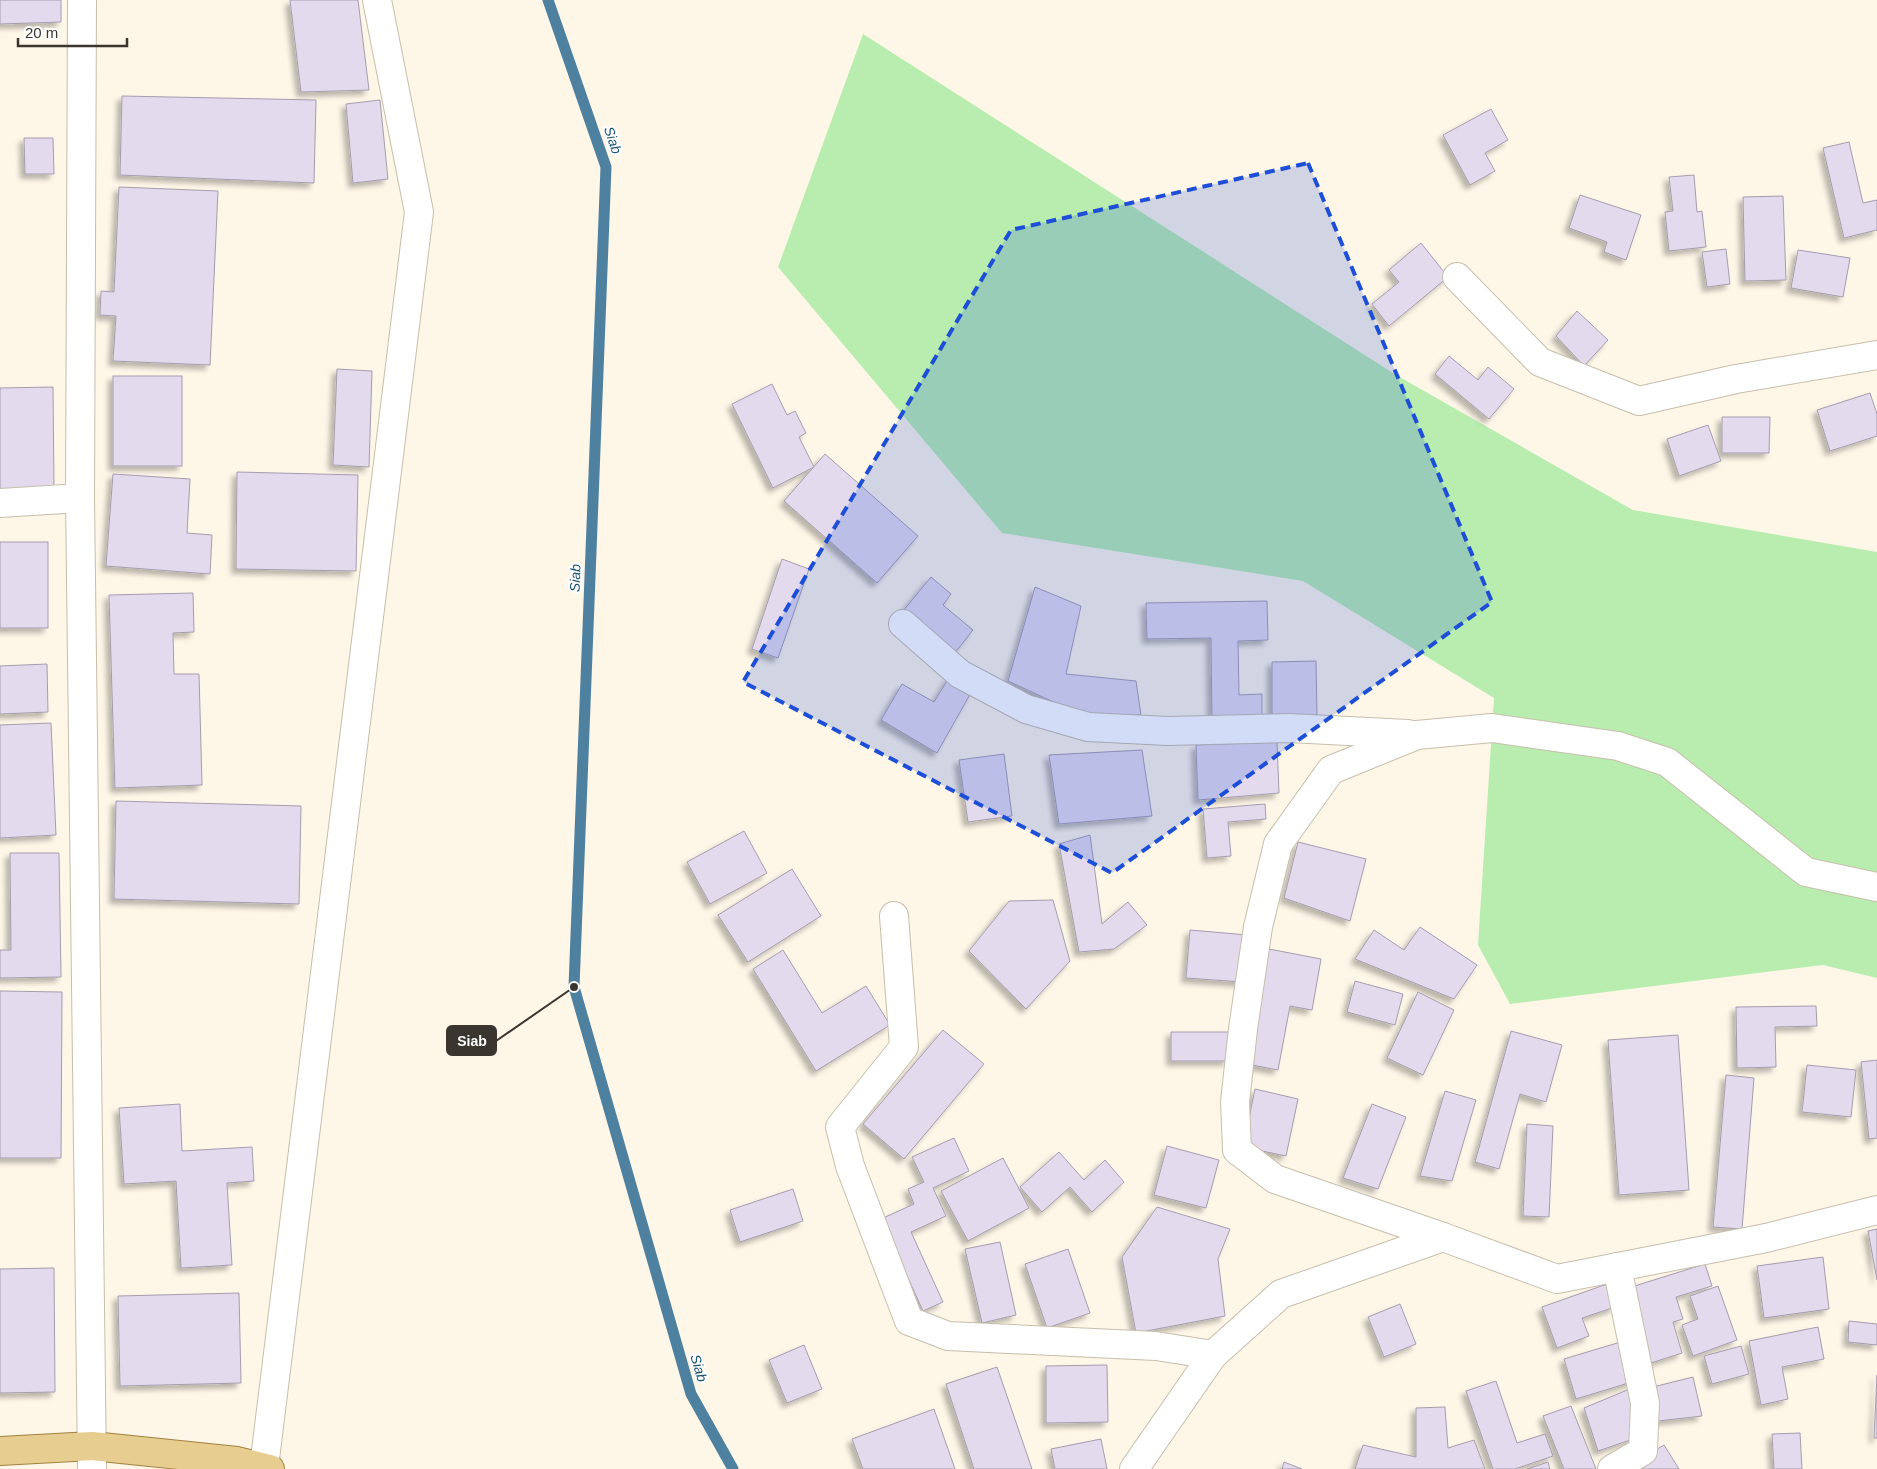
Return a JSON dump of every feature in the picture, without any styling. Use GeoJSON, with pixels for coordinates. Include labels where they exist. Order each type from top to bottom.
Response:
{"type":"FeatureCollection","features":[{"type":"Feature","properties":{"kind":"main road"},"geometry":{"type":"LineString","coordinates":[[0,1451],[92,1457],[237,1460],[267,1468]]}},
{"type":"Feature","properties":{"kind":"street"},"geometry":{"type":"LineString","coordinates":[[82,0],[80,498],[92,1457]]}},
{"type":"Feature","properties":{"kind":"street"},"geometry":{"type":"LineString","coordinates":[[267,1468],[419,212],[377,0]]}},
{"type":"Feature","properties":{"kind":"street"},"geometry":{"type":"LineString","coordinates":[[1457,277],[1540,362],[1639,400],[1736,379],[1877,355]]}},
{"type":"Feature","properties":{"kind":"street"},"geometry":{"type":"LineString","coordinates":[[0,503],[80,498]]}},
{"type":"Feature","properties":{"kind":"street"},"geometry":{"type":"LineString","coordinates":[[903,624],[960,674],[1026,710],[1088,727],[1168,731],[1289,728],[1417,735],[1492,728],[1618,746],[1667,762],[1806,872],[1877,887]]}},
{"type":"Feature","properties":{"kind":"street"},"geometry":{"type":"LineString","coordinates":[[1417,735],[1331,770],[1278,844],[1258,927],[1242,1038],[1235,1102],[1237,1150],[1275,1179],[1558,1279],[1766,1238],[1877,1210]]}},
{"type":"Feature","properties":{"kind":"street"},"geometry":{"type":"LineString","coordinates":[[894,916],[904,1046],[840,1127],[850,1166],[909,1321],[948,1336],[1156,1346],[1213,1355]]}},
{"type":"Feature","properties":{"kind":"street"},"geometry":{"type":"LineString","coordinates":[[1134,1469],[1213,1355],[1281,1294],[1443,1237]]}},
{"type":"Feature","properties":{"kind":"street"},"geometry":{"type":"LineString","coordinates":[[1612,1469],[1643,1451],[1645,1403],[1617,1267]]}},
{"type":"Feature","properties":{"kind":"highlighted area"},"geometry":{"type":"Polygon","coordinates":[[[1308,163],[1492,602],[1112,873],[743,682],[1011,230],[1308,163]]]}},
{"type":"Feature","properties":{"kind":"green space"},"geometry":{"type":"Polygon","coordinates":[[[863,34],[1396,375],[1633,510],[1877,552],[1877,978],[1823,965],[1510,1004],[1478,945],[1494,698],[1303,581],[1002,533],[778,267],[863,34]]]}},
{"type":"Feature","properties":{"kind":"building"},"geometry":{"type":"Polygon","coordinates":[[[0,0],[61,0],[61,22],[0,24],[0,0]]]}},
{"type":"Feature","properties":{"kind":"building"},"geometry":{"type":"Polygon","coordinates":[[[290,0],[358,0],[369,90],[301,92],[290,0]]]}},
{"type":"Feature","properties":{"kind":"building"},"geometry":{"type":"Polygon","coordinates":[[[122,96],[316,100],[314,183],[120,175],[122,96]]]}},
{"type":"Feature","properties":{"kind":"building"},"geometry":{"type":"Polygon","coordinates":[[[380,100],[388,179],[353,183],[346,104],[380,100]]]}},
{"type":"Feature","properties":{"kind":"building"},"geometry":{"type":"Polygon","coordinates":[[[1491,109],[1508,140],[1485,153],[1495,171],[1470,185],[1443,135],[1491,109]]]}},
{"type":"Feature","properties":{"kind":"building"},"geometry":{"type":"Polygon","coordinates":[[[24,138],[53,138],[54,174],[25,174],[24,138]]]}},
{"type":"Feature","properties":{"kind":"building"},"geometry":{"type":"Polygon","coordinates":[[[1849,142],[1863,203],[1877,200],[1877,230],[1844,238],[1823,148],[1849,142]]]}},
{"type":"Feature","properties":{"kind":"building"},"geometry":{"type":"Polygon","coordinates":[[[1694,175],[1697,212],[1702,211],[1706,247],[1669,251],[1665,212],[1673,211],[1669,177],[1694,175]]]}},
{"type":"Feature","properties":{"kind":"building"},"geometry":{"type":"Polygon","coordinates":[[[119,187],[218,191],[210,365],[113,361],[116,316],[100,315],[101,291],[114,292],[119,187]]]}},
{"type":"Feature","properties":{"kind":"building"},"geometry":{"type":"Polygon","coordinates":[[[1580,195],[1641,215],[1626,260],[1604,252],[1607,242],[1569,228],[1580,195]]]}},
{"type":"Feature","properties":{"kind":"building"},"geometry":{"type":"Polygon","coordinates":[[[1783,196],[1786,280],[1745,281],[1743,197],[1783,196]]]}},
{"type":"Feature","properties":{"kind":"building"},"geometry":{"type":"Polygon","coordinates":[[[1421,243],[1448,277],[1389,326],[1372,304],[1399,282],[1389,270],[1421,243]]]}},
{"type":"Feature","properties":{"kind":"building"},"geometry":{"type":"Polygon","coordinates":[[[1726,249],[1730,284],[1707,287],[1702,252],[1726,249]]]}},
{"type":"Feature","properties":{"kind":"building"},"geometry":{"type":"Polygon","coordinates":[[[1798,250],[1850,258],[1843,297],[1791,288],[1798,250]]]}},
{"type":"Feature","properties":{"kind":"building"},"geometry":{"type":"Polygon","coordinates":[[[1577,311],[1608,340],[1584,366],[1556,336],[1577,311]]]}},
{"type":"Feature","properties":{"kind":"building"},"geometry":{"type":"Polygon","coordinates":[[[1449,356],[1478,380],[1488,367],[1514,389],[1489,419],[1435,374],[1449,356]]]}},
{"type":"Feature","properties":{"kind":"building"},"geometry":{"type":"Polygon","coordinates":[[[337,369],[372,371],[369,467],[333,465],[337,369]]]}},
{"type":"Feature","properties":{"kind":"building"},"geometry":{"type":"Polygon","coordinates":[[[113,376],[182,376],[182,466],[113,466],[113,376]]]}},
{"type":"Feature","properties":{"kind":"building"},"geometry":{"type":"Polygon","coordinates":[[[772,384],[787,415],[795,411],[806,433],[799,437],[814,467],[773,488],[732,404],[772,384]]]}},
{"type":"Feature","properties":{"kind":"building"},"geometry":{"type":"Polygon","coordinates":[[[53,387],[54,491],[0,491],[0,388],[53,387]]]}},
{"type":"Feature","properties":{"kind":"building"},"geometry":{"type":"Polygon","coordinates":[[[1870,393],[1877,414],[1877,436],[1830,451],[1817,410],[1870,393]]]}},
{"type":"Feature","properties":{"kind":"building"},"geometry":{"type":"Polygon","coordinates":[[[1722,417],[1770,417],[1769,453],[1722,453],[1722,417]]]}},
{"type":"Feature","properties":{"kind":"building"},"geometry":{"type":"Polygon","coordinates":[[[1708,425],[1721,461],[1679,476],[1667,439],[1708,425]]]}},
{"type":"Feature","properties":{"kind":"building"},"geometry":{"type":"Polygon","coordinates":[[[825,454],[918,536],[877,583],[784,501],[825,454]]]}},
{"type":"Feature","properties":{"kind":"building"},"geometry":{"type":"Polygon","coordinates":[[[237,472],[358,475],[356,571],[236,569],[237,472]]]}},
{"type":"Feature","properties":{"kind":"building"},"geometry":{"type":"Polygon","coordinates":[[[113,474],[190,479],[187,533],[212,535],[210,574],[106,566],[113,474]]]}},
{"type":"Feature","properties":{"kind":"building"},"geometry":{"type":"Polygon","coordinates":[[[0,542],[48,542],[48,628],[0,628],[0,542]]]}},
{"type":"Feature","properties":{"kind":"building"},"geometry":{"type":"Polygon","coordinates":[[[782,559],[809,569],[778,658],[752,649],[782,559]]]}},
{"type":"Feature","properties":{"kind":"building"},"geometry":{"type":"Polygon","coordinates":[[[931,577],[951,594],[943,605],[973,630],[954,654],[903,611],[931,577]]]}},
{"type":"Feature","properties":{"kind":"building"},"geometry":{"type":"Polygon","coordinates":[[[1035,587],[1081,606],[1066,674],[1136,681],[1141,715],[1084,716],[1008,681],[1035,587]]]}},
{"type":"Feature","properties":{"kind":"building"},"geometry":{"type":"Polygon","coordinates":[[[193,593],[194,632],[173,633],[174,674],[199,674],[202,785],[115,788],[109,595],[193,593]]]}},
{"type":"Feature","properties":{"kind":"building"},"geometry":{"type":"Polygon","coordinates":[[[1267,601],[1268,640],[1238,641],[1239,695],[1262,694],[1262,720],[1212,720],[1211,638],[1147,639],[1146,603],[1267,601]]]}},
{"type":"Feature","properties":{"kind":"building"},"geometry":{"type":"Polygon","coordinates":[[[1316,661],[1317,715],[1272,717],[1272,662],[1316,661]]]}},
{"type":"Feature","properties":{"kind":"building"},"geometry":{"type":"Polygon","coordinates":[[[47,664],[48,712],[0,714],[0,666],[47,664]]]}},
{"type":"Feature","properties":{"kind":"building"},"geometry":{"type":"Polygon","coordinates":[[[950,676],[973,689],[937,753],[881,720],[902,684],[934,702],[950,676]]]}},
{"type":"Feature","properties":{"kind":"building"},"geometry":{"type":"Polygon","coordinates":[[[51,723],[56,835],[0,838],[0,725],[51,723]]]}},
{"type":"Feature","properties":{"kind":"building"},"geometry":{"type":"Polygon","coordinates":[[[1277,742],[1279,793],[1198,800],[1196,745],[1277,742]]]}},
{"type":"Feature","properties":{"kind":"building"},"geometry":{"type":"Polygon","coordinates":[[[1142,750],[1152,816],[1059,824],[1049,755],[1142,750]]]}},
{"type":"Feature","properties":{"kind":"building"},"geometry":{"type":"Polygon","coordinates":[[[1004,754],[1012,816],[968,822],[959,760],[1004,754]]]}},
{"type":"Feature","properties":{"kind":"building"},"geometry":{"type":"Polygon","coordinates":[[[116,801],[301,806],[299,904],[114,899],[116,801]]]}},
{"type":"Feature","properties":{"kind":"building"},"geometry":{"type":"Polygon","coordinates":[[[1265,804],[1266,819],[1228,822],[1231,856],[1207,858],[1203,809],[1265,804]]]}},
{"type":"Feature","properties":{"kind":"building"},"geometry":{"type":"Polygon","coordinates":[[[744,831],[767,873],[710,904],[687,862],[744,831]]]}},
{"type":"Feature","properties":{"kind":"building"},"geometry":{"type":"Polygon","coordinates":[[[1090,835],[1102,924],[1128,902],[1147,925],[1114,949],[1079,952],[1059,844],[1090,835]]]}},
{"type":"Feature","properties":{"kind":"building"},"geometry":{"type":"Polygon","coordinates":[[[1298,842],[1366,859],[1350,921],[1284,898],[1298,842]]]}},
{"type":"Feature","properties":{"kind":"building"},"geometry":{"type":"Polygon","coordinates":[[[10,853],[59,853],[61,977],[0,978],[0,950],[11,950],[10,853]]]}},
{"type":"Feature","properties":{"kind":"building"},"geometry":{"type":"Polygon","coordinates":[[[792,869],[821,916],[748,962],[718,915],[792,869]]]}},
{"type":"Feature","properties":{"kind":"building"},"geometry":{"type":"Polygon","coordinates":[[[1053,900],[1070,961],[1026,1009],[969,951],[1009,901],[1053,900]]]}},
{"type":"Feature","properties":{"kind":"building"},"geometry":{"type":"Polygon","coordinates":[[[1420,927],[1477,965],[1454,999],[1355,959],[1374,930],[1404,950],[1420,927]]]}},
{"type":"Feature","properties":{"kind":"building"},"geometry":{"type":"Polygon","coordinates":[[[1190,930],[1247,935],[1243,982],[1186,978],[1190,930]]]}},
{"type":"Feature","properties":{"kind":"building"},"geometry":{"type":"Polygon","coordinates":[[[1269,949],[1321,959],[1312,1010],[1290,1006],[1278,1070],[1247,1064],[1269,949]]]}},
{"type":"Feature","properties":{"kind":"building"},"geometry":{"type":"Polygon","coordinates":[[[783,950],[822,1013],[866,986],[890,1025],[816,1071],[753,969],[783,950]]]}},
{"type":"Feature","properties":{"kind":"building"},"geometry":{"type":"Polygon","coordinates":[[[1355,981],[1403,994],[1395,1025],[1347,1012],[1355,981]]]}},
{"type":"Feature","properties":{"kind":"building"},"geometry":{"type":"Polygon","coordinates":[[[0,991],[62,992],[61,1158],[0,1158],[0,991]]]}},
{"type":"Feature","properties":{"kind":"building"},"geometry":{"type":"Polygon","coordinates":[[[1418,992],[1454,1010],[1423,1075],[1387,1058],[1418,992]]]}},
{"type":"Feature","properties":{"kind":"building"},"geometry":{"type":"Polygon","coordinates":[[[1816,1006],[1817,1026],[1775,1027],[1776,1067],[1737,1068],[1736,1007],[1816,1006]]]}},
{"type":"Feature","properties":{"kind":"building"},"geometry":{"type":"Polygon","coordinates":[[[943,1030],[984,1064],[904,1159],[863,1124],[943,1030]]]}},
{"type":"Feature","properties":{"kind":"building"},"geometry":{"type":"Polygon","coordinates":[[[1511,1031],[1562,1045],[1546,1102],[1520,1094],[1499,1169],[1475,1162],[1511,1031]]]}},
{"type":"Feature","properties":{"kind":"building"},"geometry":{"type":"Polygon","coordinates":[[[1171,1032],[1229,1032],[1228,1061],[1171,1061],[1171,1032]]]}},
{"type":"Feature","properties":{"kind":"building"},"geometry":{"type":"Polygon","coordinates":[[[1678,1035],[1689,1190],[1619,1195],[1608,1040],[1678,1035]]]}},
{"type":"Feature","properties":{"kind":"building"},"geometry":{"type":"Polygon","coordinates":[[[1877,1060],[1877,1138],[1869,1139],[1861,1062],[1877,1060]]]}},
{"type":"Feature","properties":{"kind":"building"},"geometry":{"type":"Polygon","coordinates":[[[1807,1065],[1856,1070],[1851,1117],[1802,1112],[1807,1065]]]}},
{"type":"Feature","properties":{"kind":"building"},"geometry":{"type":"Polygon","coordinates":[[[1726,1075],[1754,1078],[1742,1229],[1713,1227],[1726,1075]]]}},
{"type":"Feature","properties":{"kind":"building"},"geometry":{"type":"Polygon","coordinates":[[[1255,1089],[1298,1099],[1286,1156],[1243,1147],[1255,1089]]]}},
{"type":"Feature","properties":{"kind":"building"},"geometry":{"type":"Polygon","coordinates":[[[1445,1091],[1476,1100],[1452,1181],[1420,1176],[1445,1091]]]}},
{"type":"Feature","properties":{"kind":"building"},"geometry":{"type":"Polygon","coordinates":[[[180,1104],[182,1151],[252,1147],[254,1181],[227,1183],[232,1265],[181,1268],[176,1181],[124,1184],[119,1108],[180,1104]]]}},
{"type":"Feature","properties":{"kind":"building"},"geometry":{"type":"Polygon","coordinates":[[[1372,1104],[1406,1117],[1378,1189],[1343,1178],[1372,1104]]]}},
{"type":"Feature","properties":{"kind":"building"},"geometry":{"type":"Polygon","coordinates":[[[1527,1124],[1553,1126],[1549,1217],[1523,1216],[1527,1124]]]}},
{"type":"Feature","properties":{"kind":"building"},"geometry":{"type":"Polygon","coordinates":[[[954,1138],[969,1171],[933,1188],[946,1216],[911,1232],[943,1302],[923,1311],[881,1219],[914,1204],[908,1189],[924,1182],[912,1157],[954,1138]]]}},
{"type":"Feature","properties":{"kind":"building"},"geometry":{"type":"Polygon","coordinates":[[[1167,1146],[1219,1160],[1206,1208],[1154,1195],[1167,1146]]]}},
{"type":"Feature","properties":{"kind":"building"},"geometry":{"type":"Polygon","coordinates":[[[1059,1152],[1084,1180],[1105,1160],[1124,1182],[1092,1212],[1070,1187],[1042,1212],[1020,1187],[1059,1152]]]}},
{"type":"Feature","properties":{"kind":"building"},"geometry":{"type":"Polygon","coordinates":[[[1003,1158],[1029,1208],[968,1241],[941,1191],[1003,1158]]]}},
{"type":"Feature","properties":{"kind":"building"},"geometry":{"type":"Polygon","coordinates":[[[793,1189],[803,1221],[740,1242],[730,1210],[793,1189]]]}},
{"type":"Feature","properties":{"kind":"building"},"geometry":{"type":"Polygon","coordinates":[[[1157,1207],[1230,1229],[1218,1259],[1225,1316],[1136,1333],[1122,1257],[1157,1207]]]}},
{"type":"Feature","properties":{"kind":"building"},"geometry":{"type":"Polygon","coordinates":[[[1877,1229],[1877,1280],[1868,1231],[1877,1229]]]}},
{"type":"Feature","properties":{"kind":"building"},"geometry":{"type":"Polygon","coordinates":[[[1000,1242],[1016,1315],[982,1323],[965,1249],[1000,1242]]]}},
{"type":"Feature","properties":{"kind":"building"},"geometry":{"type":"Polygon","coordinates":[[[1068,1249],[1090,1313],[1047,1328],[1025,1264],[1068,1249]]]}},
{"type":"Feature","properties":{"kind":"building"},"geometry":{"type":"Polygon","coordinates":[[[1823,1257],[1829,1309],[1764,1318],[1757,1266],[1823,1257]]]}},
{"type":"Feature","properties":{"kind":"building"},"geometry":{"type":"Polygon","coordinates":[[[1705,1264],[1712,1286],[1676,1297],[1683,1319],[1673,1322],[1682,1353],[1648,1364],[1625,1289],[1705,1264]]]}},
{"type":"Feature","properties":{"kind":"building"},"geometry":{"type":"Polygon","coordinates":[[[54,1268],[55,1392],[0,1393],[0,1269],[54,1268]]]}},
{"type":"Feature","properties":{"kind":"building"},"geometry":{"type":"Polygon","coordinates":[[[1607,1284],[1615,1307],[1582,1318],[1589,1336],[1557,1348],[1542,1307],[1607,1284]]]}},
{"type":"Feature","properties":{"kind":"building"},"geometry":{"type":"Polygon","coordinates":[[[1718,1286],[1737,1340],[1693,1356],[1682,1325],[1698,1319],[1690,1296],[1718,1286]]]}},
{"type":"Feature","properties":{"kind":"building"},"geometry":{"type":"Polygon","coordinates":[[[239,1293],[241,1383],[120,1386],[118,1296],[239,1293]]]}},
{"type":"Feature","properties":{"kind":"building"},"geometry":{"type":"Polygon","coordinates":[[[1400,1304],[1416,1344],[1384,1357],[1368,1317],[1400,1304]]]}},
{"type":"Feature","properties":{"kind":"building"},"geometry":{"type":"Polygon","coordinates":[[[1849,1321],[1877,1324],[1877,1345],[1848,1342],[1849,1321]]]}},
{"type":"Feature","properties":{"kind":"building"},"geometry":{"type":"Polygon","coordinates":[[[1818,1327],[1824,1359],[1782,1367],[1788,1399],[1761,1405],[1749,1341],[1818,1327]]]}},
{"type":"Feature","properties":{"kind":"building"},"geometry":{"type":"Polygon","coordinates":[[[1624,1341],[1635,1381],[1576,1399],[1564,1359],[1624,1341]]]}},
{"type":"Feature","properties":{"kind":"building"},"geometry":{"type":"Polygon","coordinates":[[[804,1345],[822,1389],[787,1403],[769,1360],[804,1345]]]}},
{"type":"Feature","properties":{"kind":"building"},"geometry":{"type":"Polygon","coordinates":[[[1741,1346],[1749,1374],[1712,1384],[1704,1356],[1741,1346]]]}},
{"type":"Feature","properties":{"kind":"building"},"geometry":{"type":"Polygon","coordinates":[[[1107,1365],[1108,1422],[1046,1423],[1046,1366],[1107,1365]]]}},
{"type":"Feature","properties":{"kind":"building"},"geometry":{"type":"Polygon","coordinates":[[[997,1367],[1032,1469],[974,1469],[946,1384],[997,1367]]]}},
{"type":"Feature","properties":{"kind":"building"},"geometry":{"type":"Polygon","coordinates":[[[1877,1375],[1877,1438],[1874,1438],[1877,1375]]]}},
{"type":"Feature","properties":{"kind":"building"},"geometry":{"type":"Polygon","coordinates":[[[1693,1377],[1702,1416],[1658,1421],[1649,1388],[1693,1377]]]}},
{"type":"Feature","properties":{"kind":"building"},"geometry":{"type":"Polygon","coordinates":[[[1496,1381],[1517,1443],[1545,1434],[1553,1456],[1515,1469],[1493,1469],[1466,1391],[1496,1381]]]}},
{"type":"Feature","properties":{"kind":"building"},"geometry":{"type":"Polygon","coordinates":[[[1632,1388],[1636,1438],[1598,1451],[1584,1408],[1632,1388]]]}},
{"type":"Feature","properties":{"kind":"building"},"geometry":{"type":"Polygon","coordinates":[[[1571,1406],[1596,1469],[1564,1469],[1543,1416],[1571,1406]]]}},
{"type":"Feature","properties":{"kind":"building"},"geometry":{"type":"Polygon","coordinates":[[[1445,1407],[1448,1448],[1474,1440],[1485,1469],[1355,1469],[1363,1445],[1416,1457],[1416,1408],[1445,1407]]]}},
{"type":"Feature","properties":{"kind":"building"},"geometry":{"type":"Polygon","coordinates":[[[934,1409],[955,1469],[863,1469],[852,1439],[934,1409]]]}},
{"type":"Feature","properties":{"kind":"building"},"geometry":{"type":"Polygon","coordinates":[[[1800,1433],[1802,1469],[1774,1469],[1772,1434],[1800,1433]]]}},
{"type":"Feature","properties":{"kind":"building"},"geometry":{"type":"Polygon","coordinates":[[[1101,1439],[1107,1469],[1055,1469],[1051,1449],[1101,1439]]]}},
{"type":"Feature","properties":{"kind":"building"},"geometry":{"type":"Polygon","coordinates":[[[1664,1445],[1679,1469],[1638,1469],[1634,1463],[1664,1445]]]}},
{"type":"Feature","properties":{"kind":"building"},"geometry":{"type":"Polygon","coordinates":[[[1284,1462],[1302,1469],[1282,1469],[1284,1462]]]}},
{"type":"Feature","properties":{"kind":"building"},"geometry":{"type":"Polygon","coordinates":[[[1548,1462],[1550,1469],[1527,1469],[1548,1462]]]}},
{"type":"Feature","properties":{"kind":"waterway","name":"Siab"},"geometry":{"type":"LineString","coordinates":[[548,0],[606,167],[574,987],[691,1394],[733,1469]]}},
{"type":"Feature","properties":{"kind":"place","name":"Siab"},"geometry":{"type":"Point","coordinates":[574,987]}}]}
